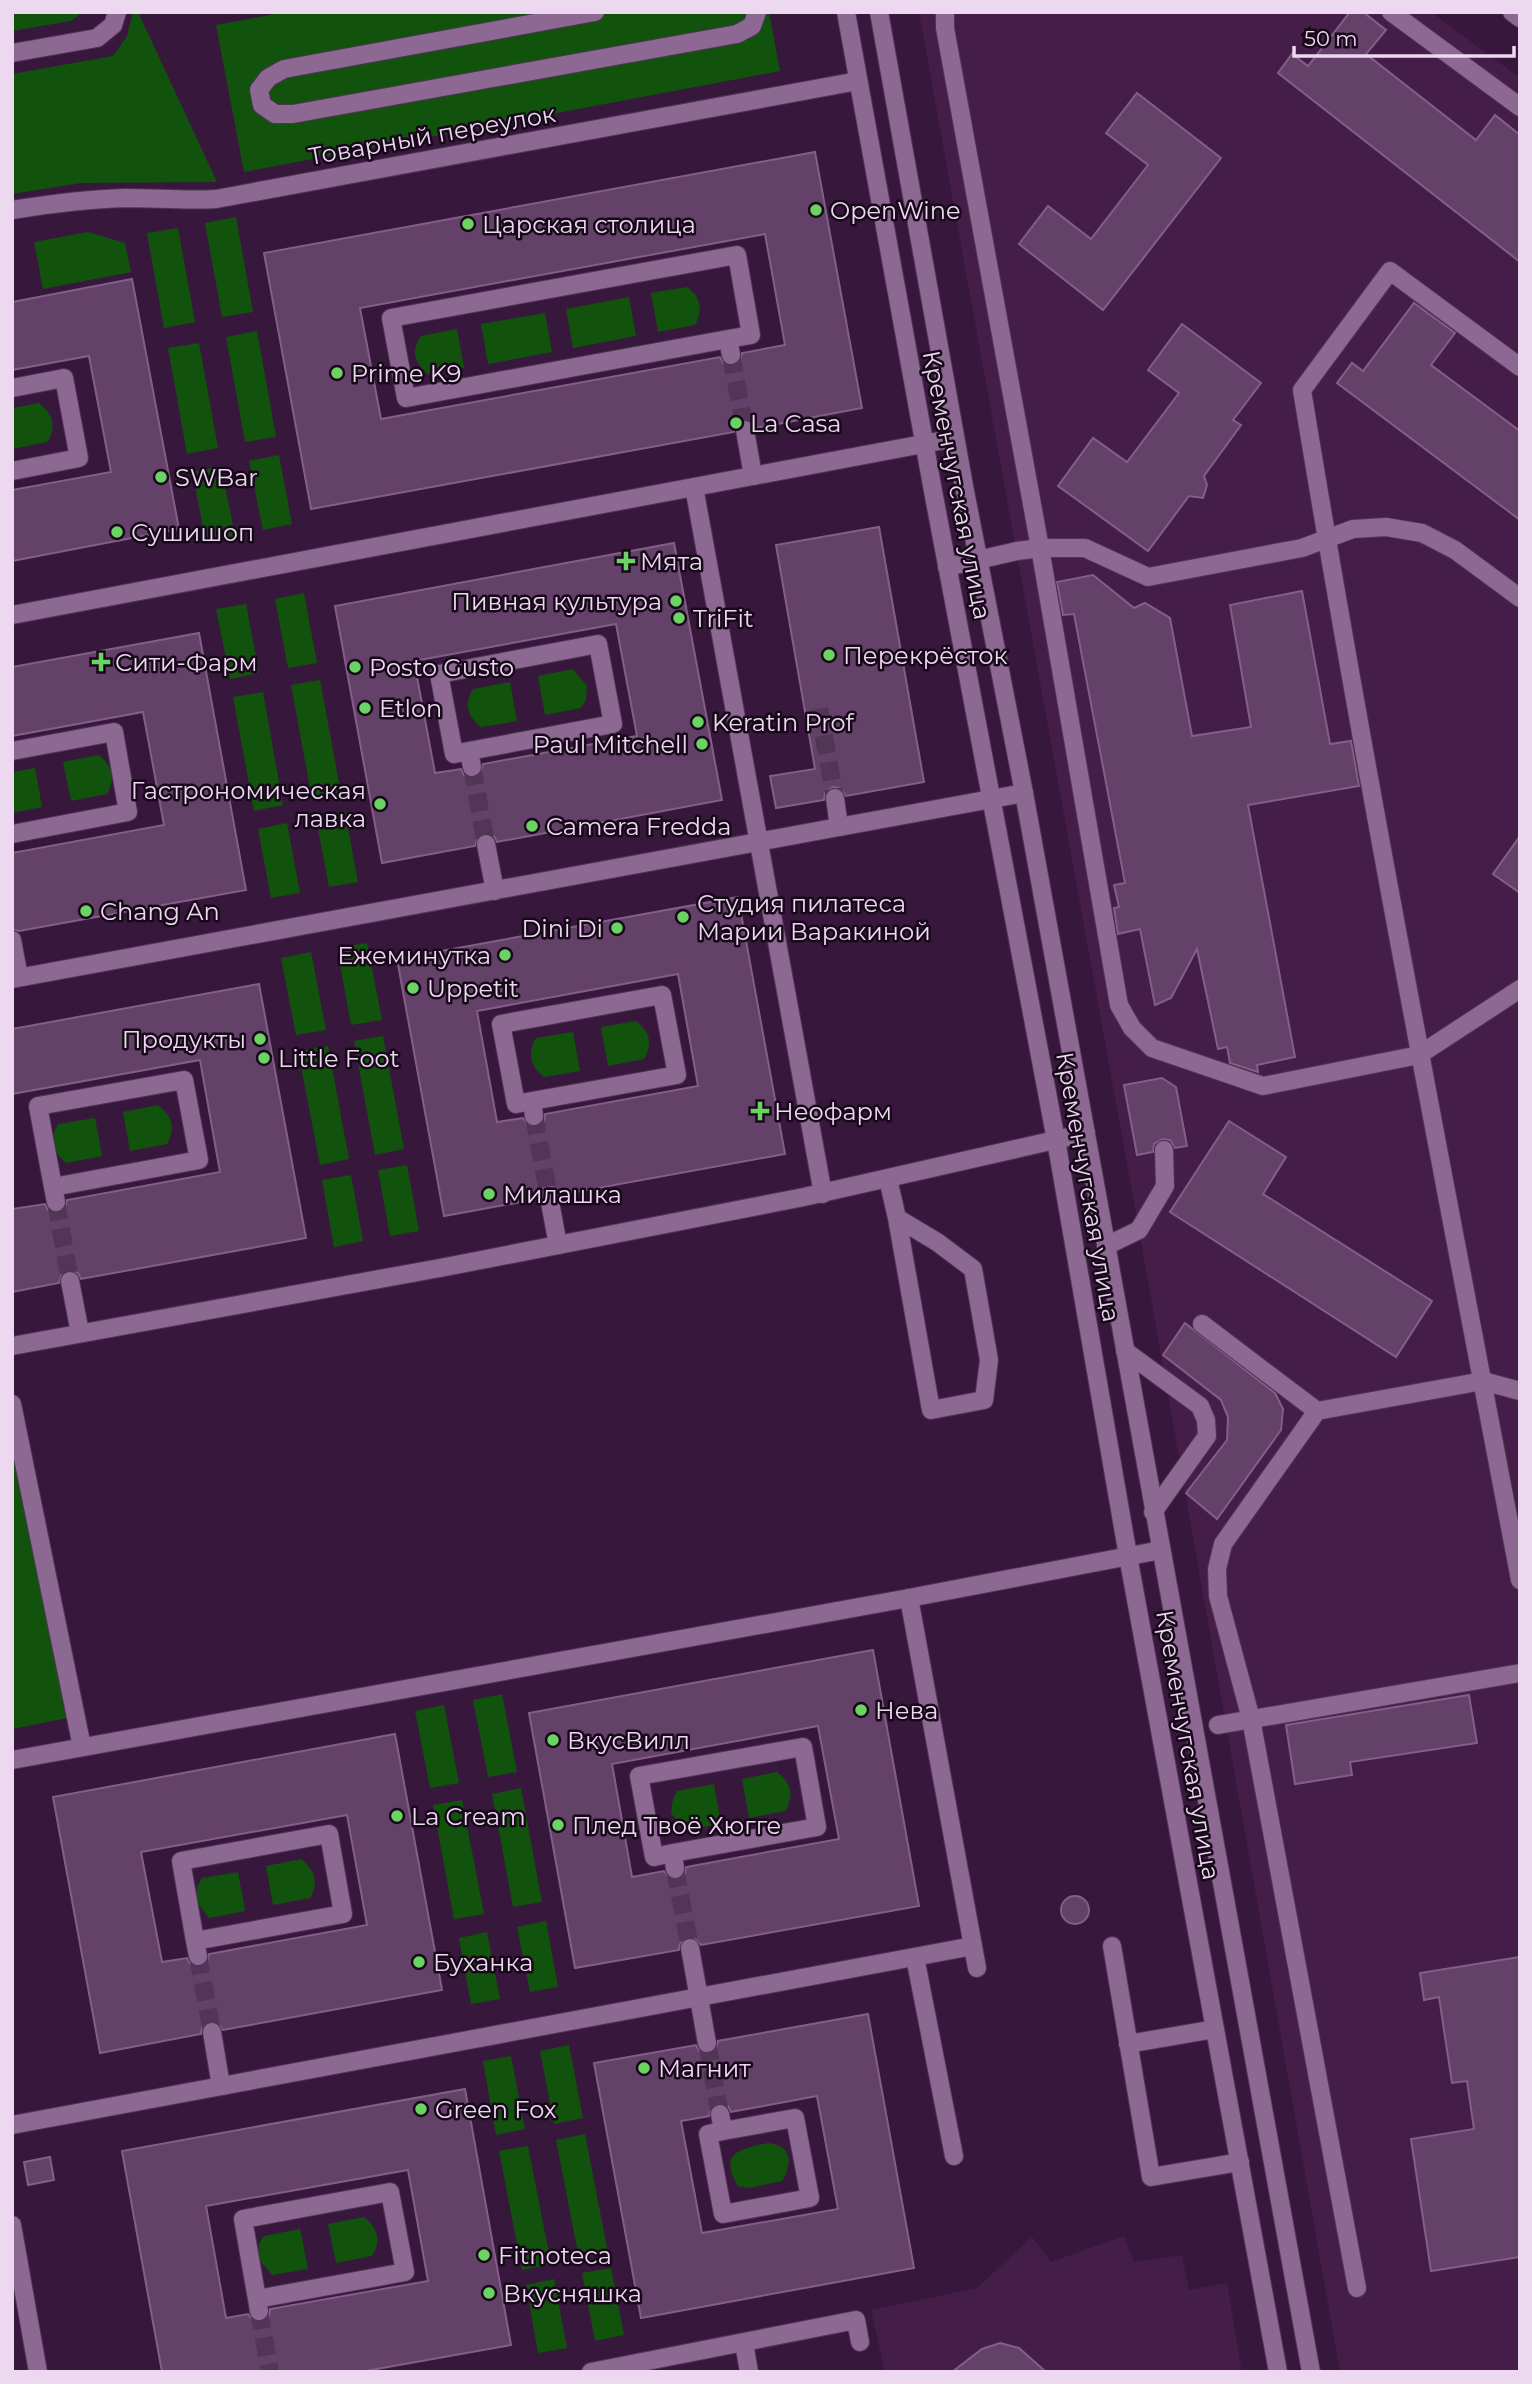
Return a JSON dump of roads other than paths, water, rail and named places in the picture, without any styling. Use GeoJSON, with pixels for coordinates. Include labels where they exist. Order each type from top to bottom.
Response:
{"type":"FeatureCollection","features":[{"type":"Feature","properties":{"kind":"street"},"geometry":{"type":"LineString","coordinates":[[12,53],[97,38],[113,25],[117,12]]}},
{"type":"Feature","properties":{"kind":"street"},"geometry":{"type":"LineString","coordinates":[[595,12],[284,69],[268,78],[259,90],[261,105],[275,114],[293,114],[737,34],[752,26],[757,12]]}},
{"type":"Feature","properties":{"kind":"street","name":"Кременчугская улица"},"geometry":{"type":"LineString","coordinates":[[846,12],[924,443],[1056,1140],[1128,1556],[1278,2372]]}},
{"type":"Feature","properties":{"kind":"street","name":"Кременчугская улица"},"geometry":{"type":"LineString","coordinates":[[879,12],[1311,2372]]}},
{"type":"Feature","properties":{"kind":"street"},"geometry":{"type":"LineString","coordinates":[[945,12],[945,28],[1040,548],[1107,948],[1119,1005],[1132,1028],[1152,1048],[1264,1086],[1419,1055],[1520,989]]}},
{"type":"Feature","properties":{"kind":"street"},"geometry":{"type":"LineString","coordinates":[[1391,12],[1520,107]]}},
{"type":"Feature","properties":{"kind":"street"},"geometry":{"type":"LineString","coordinates":[[1512,12],[1520,18]]}},
{"type":"Feature","properties":{"kind":"street","name":"Товарный переулок"},"geometry":{"type":"LineString","coordinates":[[12,210],[64,201],[125,198],[186,201],[216,199],[858,81]]}},
{"type":"Feature","properties":{"kind":"street"},"geometry":{"type":"LineString","coordinates":[[737,255],[751,335],[730,347],[405,398],[391,318],[737,255]]}},
{"type":"Feature","properties":{"kind":"street"},"geometry":{"type":"LineString","coordinates":[[1520,367],[1390,271],[1302,390],[1419,1055],[1520,1580]]}},
{"type":"Feature","properties":{"kind":"street"},"geometry":{"type":"LineString","coordinates":[[12,388],[64,378],[79,458],[12,471]]}},
{"type":"Feature","properties":{"kind":"street"},"geometry":{"type":"LineString","coordinates":[[745,430],[753,476]]}},
{"type":"Feature","properties":{"kind":"street"},"geometry":{"type":"LineString","coordinates":[[12,615],[955,438]]}},
{"type":"Feature","properties":{"kind":"street"},"geometry":{"type":"LineString","coordinates":[[694,487],[823,1194]]}},
{"type":"Feature","properties":{"kind":"street"},"geometry":{"type":"LineString","coordinates":[[947,566],[1040,548],[1085,548],[1148,577],[1302,548],[1353,529],[1386,527],[1422,533],[1455,550],[1520,598]]}},
{"type":"Feature","properties":{"kind":"street"},"geometry":{"type":"LineString","coordinates":[[598,645],[614,724],[470,759],[454,754],[439,674],[598,645]]}},
{"type":"Feature","properties":{"kind":"street"},"geometry":{"type":"LineString","coordinates":[[12,751],[114,732],[128,812],[12,834]]}},
{"type":"Feature","properties":{"kind":"street"},"geometry":{"type":"LineString","coordinates":[[12,940],[16,978],[1024,793]]}},
{"type":"Feature","properties":{"kind":"street"},"geometry":{"type":"LineString","coordinates":[[835,798],[839,827]]}},
{"type":"Feature","properties":{"kind":"street"},"geometry":{"type":"LineString","coordinates":[[486,844],[495,891]]}},
{"type":"Feature","properties":{"kind":"street"},"geometry":{"type":"LineString","coordinates":[[662,995],[677,1075],[533,1109],[516,1104],[501,1024],[662,995]]}},
{"type":"Feature","properties":{"kind":"street"},"geometry":{"type":"LineString","coordinates":[[184,1080],[199,1160],[54,1194],[38,1106],[184,1080]]}},
{"type":"Feature","properties":{"kind":"street"},"geometry":{"type":"LineString","coordinates":[[12,1346],[823,1194],[1086,1133]]}},
{"type":"Feature","properties":{"kind":"street"},"geometry":{"type":"LineString","coordinates":[[1106,1245],[1139,1230],[1165,1186],[1164,1150]]}},
{"type":"Feature","properties":{"kind":"street"},"geometry":{"type":"LineString","coordinates":[[888,1179],[931,1410],[984,1401],[989,1360],[973,1269],[937,1242],[897,1218]]}},
{"type":"Feature","properties":{"kind":"street"},"geometry":{"type":"LineString","coordinates":[[549,1196],[558,1245]]}},
{"type":"Feature","properties":{"kind":"street"},"geometry":{"type":"LineString","coordinates":[[70,1281],[80,1333]]}},
{"type":"Feature","properties":{"kind":"street"},"geometry":{"type":"LineString","coordinates":[[1202,1324],[1317,1411]]}},
{"type":"Feature","properties":{"kind":"street"},"geometry":{"type":"LineString","coordinates":[[1125,1351],[1200,1406],[1206,1420],[1207,1436],[1153,1512]]}},
{"type":"Feature","properties":{"kind":"street"},"geometry":{"type":"LineString","coordinates":[[1357,2288],[1251,1719],[1219,1596],[1217,1569],[1223,1544],[1317,1411],[1483,1381],[1520,1391]]}},
{"type":"Feature","properties":{"kind":"street"},"geometry":{"type":"LineString","coordinates":[[12,1405],[82,1747]]}},
{"type":"Feature","properties":{"kind":"street"},"geometry":{"type":"LineString","coordinates":[[12,1760],[1161,1550]]}},
{"type":"Feature","properties":{"kind":"street"},"geometry":{"type":"LineString","coordinates":[[909,1598],[978,1968]]}},
{"type":"Feature","properties":{"kind":"street"},"geometry":{"type":"LineString","coordinates":[[1219,1724],[1520,1673]]}},
{"type":"Feature","properties":{"kind":"street"},"geometry":{"type":"LineString","coordinates":[[803,1747],[817,1827],[674,1861],[654,1857],[639,1776],[803,1747]]}},
{"type":"Feature","properties":{"kind":"street"},"geometry":{"type":"LineString","coordinates":[[329,1834],[343,1914],[196,1949],[181,1861],[329,1834]]}},
{"type":"Feature","properties":{"kind":"street"},"geometry":{"type":"LineString","coordinates":[[12,2125],[973,1946]]}},
{"type":"Feature","properties":{"kind":"street"},"geometry":{"type":"LineString","coordinates":[[1112,1946],[1151,2177],[1240,2162]]}},
{"type":"Feature","properties":{"kind":"street"},"geometry":{"type":"LineString","coordinates":[[690,1948],[707,2043]]}},
{"type":"Feature","properties":{"kind":"street"},"geometry":{"type":"LineString","coordinates":[[915,1957],[954,2156]]}},
{"type":"Feature","properties":{"kind":"street"},"geometry":{"type":"LineString","coordinates":[[1128,2044],[1215,2029]]}},
{"type":"Feature","properties":{"kind":"street"},"geometry":{"type":"LineString","coordinates":[[212,2032],[221,2086]]}},
{"type":"Feature","properties":{"kind":"street"},"geometry":{"type":"LineString","coordinates":[[795,2118],[810,2198],[723,2214],[708,2134],[721,2123],[795,2118]]}},
{"type":"Feature","properties":{"kind":"street"},"geometry":{"type":"LineString","coordinates":[[390,2192],[405,2272],[258,2305],[243,2219],[390,2192]]}},
{"type":"Feature","properties":{"kind":"street"},"geometry":{"type":"LineString","coordinates":[[12,2225],[38,2372]]}},
{"type":"Feature","properties":{"kind":"street"},"geometry":{"type":"LineString","coordinates":[[591,2372],[856,2320],[860,2342]]}},
{"type":"Feature","properties":{"kind":"street"},"geometry":{"type":"LineString","coordinates":[[744,2343],[749,2372]]}},
{"type":"Feature","properties":{"kind":"tunnel"},"geometry":{"type":"LineString","coordinates":[[731,355],[745,430]]}},
{"type":"Feature","properties":{"kind":"tunnel"},"geometry":{"type":"LineString","coordinates":[[819,709],[835,798]]}},
{"type":"Feature","properties":{"kind":"tunnel"},"geometry":{"type":"LineString","coordinates":[[472,767],[486,844]]}},
{"type":"Feature","properties":{"kind":"tunnel"},"geometry":{"type":"LineString","coordinates":[[534,1116],[549,1197]]}},
{"type":"Feature","properties":{"kind":"tunnel"},"geometry":{"type":"LineString","coordinates":[[56,1202],[70,1281]]}},
{"type":"Feature","properties":{"kind":"tunnel"},"geometry":{"type":"LineString","coordinates":[[675,1869],[690,1948]]}},
{"type":"Feature","properties":{"kind":"tunnel"},"geometry":{"type":"LineString","coordinates":[[198,1956],[212,2032]]}},
{"type":"Feature","properties":{"kind":"tunnel"},"geometry":{"type":"LineString","coordinates":[[707,2043],[720,2114]]}},
{"type":"Feature","properties":{"kind":"tunnel"},"geometry":{"type":"LineString","coordinates":[[259,2311],[270,2372]]}},
{"type":"Feature","properties":{"kind":"place","name":"OpenWine"},"geometry":{"type":"Point","coordinates":[816,210]}},
{"type":"Feature","properties":{"kind":"place","name":"Царская столица"},"geometry":{"type":"Point","coordinates":[468,224]}},
{"type":"Feature","properties":{"kind":"place","name":"Prime K9"},"geometry":{"type":"Point","coordinates":[337,373]}},
{"type":"Feature","properties":{"kind":"place","name":"La Casa"},"geometry":{"type":"Point","coordinates":[736,423]}},
{"type":"Feature","properties":{"kind":"place","name":"SWBar"},"geometry":{"type":"Point","coordinates":[161,477]}},
{"type":"Feature","properties":{"kind":"place","name":"Сушишоп"},"geometry":{"type":"Point","coordinates":[117,532]}},
{"type":"Feature","properties":{"kind":"place","name":"Мята"},"geometry":{"type":"Point","coordinates":[626,561]}},
{"type":"Feature","properties":{"kind":"place","name":"Пивная культура"},"geometry":{"type":"Point","coordinates":[676,601]}},
{"type":"Feature","properties":{"kind":"place","name":"TriFit"},"geometry":{"type":"Point","coordinates":[679,618]}},
{"type":"Feature","properties":{"kind":"place","name":"Перекрёсток"},"geometry":{"type":"Point","coordinates":[829,655]}},
{"type":"Feature","properties":{"kind":"place","name":"Сити-Фарм"},"geometry":{"type":"Point","coordinates":[101,662]}},
{"type":"Feature","properties":{"kind":"place","name":"Posto Gusto"},"geometry":{"type":"Point","coordinates":[355,667]}},
{"type":"Feature","properties":{"kind":"place","name":"Etlon"},"geometry":{"type":"Point","coordinates":[365,708]}},
{"type":"Feature","properties":{"kind":"place","name":"Keratin Prof"},"geometry":{"type":"Point","coordinates":[698,722]}},
{"type":"Feature","properties":{"kind":"place","name":"Paul Mitchell"},"geometry":{"type":"Point","coordinates":[702,744]}},
{"type":"Feature","properties":{"kind":"place","name":"Гастрономическая лавка"},"geometry":{"type":"Point","coordinates":[380,804]}},
{"type":"Feature","properties":{"kind":"place","name":"Camera Fredda"},"geometry":{"type":"Point","coordinates":[532,826]}},
{"type":"Feature","properties":{"kind":"place","name":"Chang An"},"geometry":{"type":"Point","coordinates":[86,911]}},
{"type":"Feature","properties":{"kind":"place","name":"Студия пилатеса Марии Варакиной"},"geometry":{"type":"Point","coordinates":[683,917]}},
{"type":"Feature","properties":{"kind":"place","name":"Dini Di"},"geometry":{"type":"Point","coordinates":[617,928]}},
{"type":"Feature","properties":{"kind":"place","name":"Ежеминутка"},"geometry":{"type":"Point","coordinates":[505,955]}},
{"type":"Feature","properties":{"kind":"place","name":"Uppetit"},"geometry":{"type":"Point","coordinates":[413,988]}},
{"type":"Feature","properties":{"kind":"place","name":"Продукты"},"geometry":{"type":"Point","coordinates":[260,1039]}},
{"type":"Feature","properties":{"kind":"place","name":"Little Foot"},"geometry":{"type":"Point","coordinates":[264,1058]}},
{"type":"Feature","properties":{"kind":"place","name":"Неофарм"},"geometry":{"type":"Point","coordinates":[760,1111]}},
{"type":"Feature","properties":{"kind":"place","name":"Милашка"},"geometry":{"type":"Point","coordinates":[489,1194]}},
{"type":"Feature","properties":{"kind":"place","name":"Нева"},"geometry":{"type":"Point","coordinates":[861,1710]}},
{"type":"Feature","properties":{"kind":"place","name":"ВкусВилл"},"geometry":{"type":"Point","coordinates":[553,1740]}},
{"type":"Feature","properties":{"kind":"place","name":"La Cream"},"geometry":{"type":"Point","coordinates":[397,1816]}},
{"type":"Feature","properties":{"kind":"place","name":"Плед Твоё Хюгге"},"geometry":{"type":"Point","coordinates":[558,1825]}},
{"type":"Feature","properties":{"kind":"place","name":"Буханка"},"geometry":{"type":"Point","coordinates":[419,1962]}},
{"type":"Feature","properties":{"kind":"place","name":"Магнит"},"geometry":{"type":"Point","coordinates":[644,2068]}},
{"type":"Feature","properties":{"kind":"place","name":"Green Fox"},"geometry":{"type":"Point","coordinates":[421,2109]}},
{"type":"Feature","properties":{"kind":"place","name":"Fitnoteca"},"geometry":{"type":"Point","coordinates":[484,2255]}},
{"type":"Feature","properties":{"kind":"place","name":"Вкусняшка"},"geometry":{"type":"Point","coordinates":[489,2293]}}]}
